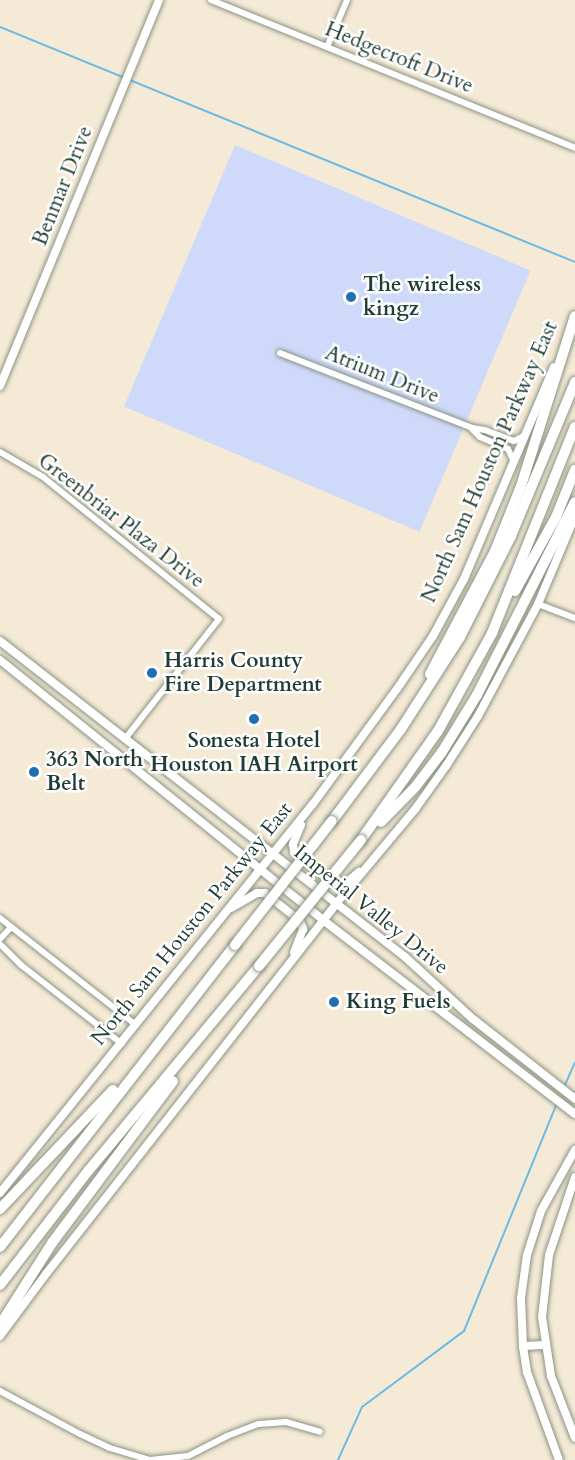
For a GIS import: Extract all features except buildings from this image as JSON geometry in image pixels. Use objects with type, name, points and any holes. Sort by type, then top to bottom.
[{"type":"highway","points":[[401,729],[495,551],[521,486],[575,316]]},
{"type":"highway","name":"North Sam Houston Parkway East","points":[[0,1247],[401,729],[460,637],[490,582],[575,382]]},
{"type":"highway","points":[[492,633],[575,427]]},
{"type":"highway","points":[[0,1286],[89,1170],[218,1017],[361,840],[438,731],[556,517],[575,470]]},
{"type":"highway","points":[[361,840],[398,806],[442,752],[477,695],[575,502]]},
{"type":"highway","points":[[0,1325],[52,1243],[205,1040],[218,1017]]},
{"type":"highway","points":[[0,1209],[153,1048]]},
{"type":"main road","name":"Benmar Drive","points":[[0,386],[159,0]]},
{"type":"main road","name":"North Sam Houston Parkway East","points":[[0,1193],[313,804],[433,636],[464,579],[575,316]]},
{"type":"main road","points":[[0,1336],[323,920],[416,808],[450,760],[478,716],[538,604],[575,516]]},
{"type":"main road","name":"Imperial Valley Drive","points":[[0,641],[335,905],[405,957],[473,1019],[575,1100]]},
{"type":"main road","name":"Imperial Valley Drive","points":[[0,660],[323,920],[572,1111]]},
{"type":"main road","points":[[141,772],[151,759]]},
{"type":"main road","points":[[313,804],[295,836],[294,852],[321,874],[339,883],[347,882],[369,866]]},
{"type":"main road","points":[[226,911],[257,893],[265,893],[300,921],[303,929],[301,938],[282,973]]},
{"type":"main road","points":[[434,1005],[445,993]]},
{"type":"main road","points":[[559,1460],[528,1372],[523,1346],[521,1298],[527,1255],[550,1190],[575,1150]]},
{"type":"main road","points":[[575,1177],[554,1238],[545,1275],[542,1317],[544,1345],[558,1399],[575,1438]]},
{"type":"main road","points":[[523,1346],[544,1345]]},
{"type":"street","name":"Hedgecroft Drive","points":[[211,0],[575,148]]},
{"type":"street","points":[[327,47],[347,0]]},
{"type":"street","name":"Atrium Drive","points":[[280,352],[472,428],[514,441],[527,434]]},
{"type":"street","name":"Atrium Drive","points":[[472,428],[480,437],[508,449],[514,464]]},
{"type":"street","name":"Greenbriar Plaza Drive","points":[[0,452],[43,477],[219,619],[125,740]]},
{"type":"street","points":[[538,604],[575,618]]},
{"type":"street","points":[[0,918],[136,1025]]},
{"type":"street","points":[[0,939],[11,927]]},
{"type":"street","points":[[0,944],[55,993],[122,1044]]},
{"type":"street","points":[[0,1391],[29,1409],[110,1448],[150,1460],[188,1456],[227,1436],[259,1424],[286,1422],[320,1432]]},
{"type":"shaded area","points":[[235,145],[530,270],[420,532],[124,406]]},
{"type":"waterway","points":[[0,27],[575,262]]},
{"type":"waterway","points":[[564,1087],[575,1062]]},
{"type":"waterway","points":[[338,1460],[362,1407],[464,1331],[557,1103]]},
{"type":"place","name":"The wireless kingz","points":[[351,297]]},
{"type":"place","name":"Harris County Fire Department","points":[[152,673]]},
{"type":"place","name":"Sonesta Hotel Houston IAH Airport","points":[[254,719]]},
{"type":"place","name":"363 North Belt","points":[[34,772]]},
{"type":"place","name":"King Fuels","points":[[334,1002]]}]
